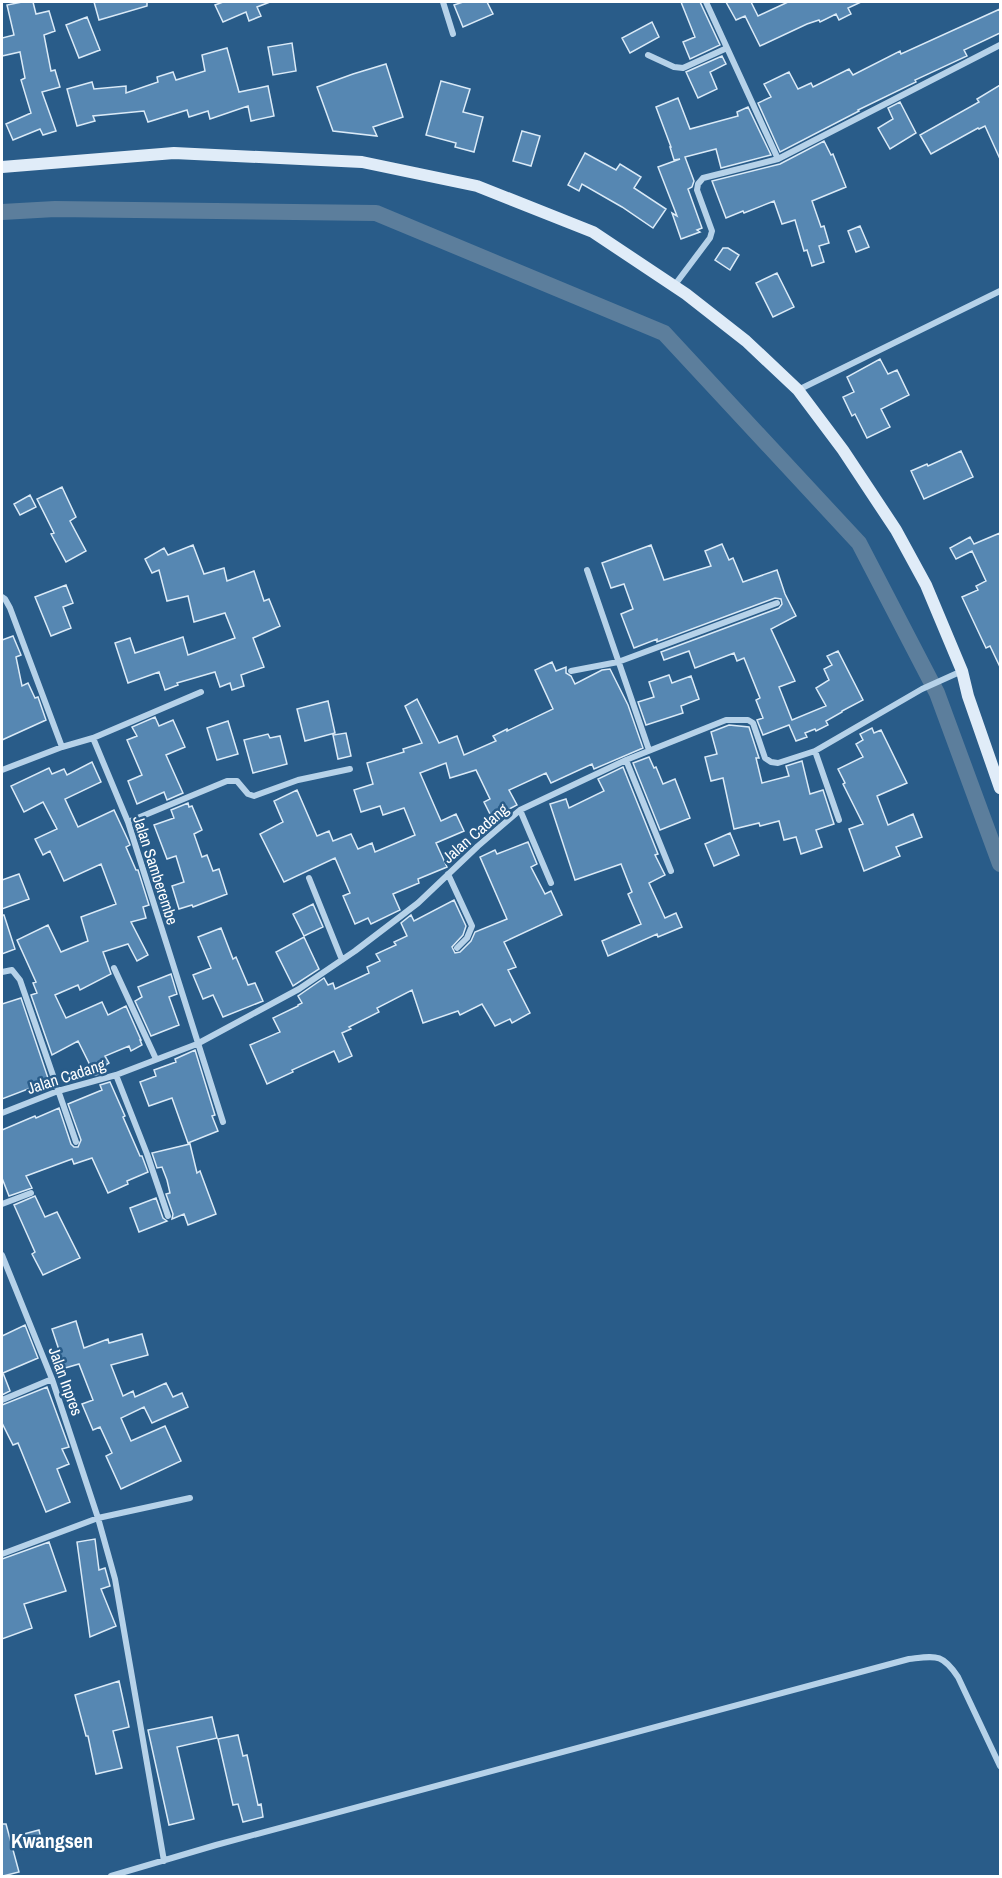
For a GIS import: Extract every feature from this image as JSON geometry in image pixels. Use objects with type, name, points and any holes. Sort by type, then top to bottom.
[{"type":"street","points":[[443,2],[453,34]]},
{"type":"street","points":[[706,2],[778,159]]},
{"type":"street","points":[[674,286],[710,238],[712,231],[697,190],[698,184],[704,178],[778,159],[1000,45]]},
{"type":"street","points":[[648,55],[674,67],[683,68],[727,48]]},
{"type":"street","points":[[2,167],[174,153],[362,162],[477,186],[593,232],[674,286],[746,341],[798,390],[843,450],[897,530],[926,585],[962,671],[968,696],[1000,788]]},
{"type":"street","points":[[798,390],[1000,291]]},
{"type":"street","points":[[587,570],[649,750]]},
{"type":"street","points":[[2,597],[10,608],[62,747]]},
{"type":"street","points":[[571,671],[618,662],[777,603]]},
{"type":"street","name":"Jalan Cadang","points":[[2,1113],[58,1091],[116,1075],[197,1044],[299,989],[418,903],[520,810],[626,760],[726,720],[748,720],[753,723],[765,758],[778,763],[815,751],[922,689],[962,671]]},
{"type":"street","points":[[2,770],[93,738],[201,692]]},
{"type":"street","name":"Jalan Samberembe","points":[[93,738],[128,822],[222,1122]]},
{"type":"street","points":[[815,751],[840,820]]},
{"type":"street","points":[[626,760],[671,871]]},
{"type":"street","points":[[128,822],[227,781],[237,781],[248,794],[254,796],[298,780],[350,769]]},
{"type":"street","points":[[520,810],[551,883]]},
{"type":"street","points":[[448,874],[472,926],[467,938],[457,948]]},
{"type":"street","points":[[309,878],[342,960]]},
{"type":"street","points":[[114,968],[156,1059]]},
{"type":"street","points":[[2,972],[12,970],[20,980],[76,1142]]},
{"type":"street","points":[[116,1075],[168,1216]]},
{"type":"street","points":[[2,1204],[31,1193]]},
{"type":"street","name":"Jalan Inpres","points":[[2,1255],[52,1379],[98,1518],[115,1580],[164,1861]]},
{"type":"street","points":[[2,1400],[52,1379]]},
{"type":"street","points":[[2,1554],[98,1518],[190,1498]]},
{"type":"street","points":[[111,1876],[216,1845],[909,1659],[931,1657],[949,1664],[958,1677],[1000,1766]]},
{"type":"building","points":[[33,2],[36,14],[49,11],[55,31],[44,35],[51,71],[55,70],[60,87],[42,92],[56,131],[43,135],[40,129],[13,140],[6,124],[31,113],[21,80],[25,78],[20,52],[2,56],[2,38],[14,35],[7,5]]},
{"type":"building","points":[[94,2],[147,2],[147,6],[99,20]]},
{"type":"building","points":[[223,2],[270,2],[257,7],[261,16],[249,21],[246,12],[223,22],[215,5]]},
{"type":"building","points":[[463,2],[487,2],[493,14],[463,27],[454,5]]},
{"type":"building","points":[[681,2],[700,2],[720,45],[690,59],[683,42],[695,37]]},
{"type":"building","points":[[726,2],[751,2],[758,16],[788,2],[861,2],[848,8],[851,14],[839,20],[836,14],[820,22],[819,20],[807,24],[760,46],[745,16],[736,20]]},
{"type":"building","points":[[1000,9],[1000,33],[964,50],[967,56],[915,80],[916,82],[780,152],[758,103],[771,97],[764,84],[789,72],[798,89],[811,83],[813,87],[849,69],[853,75],[900,51],[901,54]]},
{"type":"building","points":[[87,17],[100,50],[79,58],[66,25]]},
{"type":"building","points":[[652,22],[659,37],[630,53],[622,38]]},
{"type":"building","points":[[292,43],[296,71],[273,75],[268,47]]},
{"type":"building","points":[[227,48],[239,92],[268,86],[274,116],[251,121],[248,106],[210,119],[208,111],[189,117],[187,110],[148,122],[144,111],[93,116],[95,121],[77,126],[67,89],[92,82],[94,89],[126,86],[126,93],[158,82],[157,77],[173,72],[176,80],[205,71],[202,55]]},
{"type":"building","points":[[722,56],[726,64],[710,72],[717,89],[698,98],[686,72]]},
{"type":"building","points":[[386,64],[403,117],[373,127],[377,136],[333,131],[317,87]]},
{"type":"building","points":[[441,81],[470,89],[463,112],[483,117],[474,152],[455,147],[456,143],[426,135]]},
{"type":"building","points":[[1000,85],[1000,159],[985,126],[931,154],[920,135],[979,102],[977,99]]},
{"type":"building","points":[[678,98],[690,129],[738,116],[737,112],[748,107],[771,155],[721,168],[716,149],[685,157],[694,181],[692,187],[688,189],[702,228],[697,230],[700,232],[681,239],[672,213],[677,216],[658,167],[680,159],[674,160],[656,107]]},
{"type":"building","points":[[900,102],[916,133],[890,149],[878,128],[893,119],[888,108]]},
{"type":"building","points":[[522,131],[540,136],[531,166],[513,161]]},
{"type":"building","points":[[824,141],[831,155],[833,154],[846,187],[812,201],[829,243],[819,246],[824,262],[812,266],[807,250],[804,251],[795,220],[782,224],[774,201],[726,218],[712,181],[780,164]]},
{"type":"building","points":[[585,153],[616,170],[620,164],[641,177],[634,188],[666,209],[653,228],[582,184],[579,191],[568,185]]},
{"type":"building","points":[[860,226],[869,247],[856,252],[848,231]]},
{"type":"building","points":[[723,248],[728,248],[739,255],[730,270],[715,260]]},
{"type":"building","points":[[777,273],[794,307],[773,317],[756,283]]},
{"type":"building","points":[[880,359],[888,374],[897,370],[909,395],[881,409],[890,427],[867,438],[855,414],[852,416],[843,397],[854,392],[847,377]]},
{"type":"building","points":[[961,451],[973,477],[924,499],[911,471]]},
{"type":"building","points":[[62,487],[76,517],[70,521],[86,551],[66,562],[51,534],[54,533],[37,499]]},
{"type":"building","points":[[30,495],[36,507],[20,515],[14,504]]},
{"type":"building","points":[[1000,533],[1000,667],[990,646],[986,648],[962,597],[978,590],[976,586],[986,581],[972,551],[956,559],[950,548],[970,537],[974,544]]},
{"type":"building","points":[[722,544],[729,560],[733,558],[743,582],[777,570],[796,616],[771,629],[795,681],[779,687],[792,720],[826,706],[816,688],[829,680],[824,669],[832,665],[827,656],[838,651],[863,700],[826,721],[828,725],[805,733],[807,737],[796,741],[789,725],[763,735],[757,720],[763,718],[756,700],[760,698],[744,658],[737,661],[734,653],[695,668],[689,651],[664,660],[661,652],[779,608],[782,604],[781,599],[775,598],[657,642],[657,639],[634,648],[621,614],[633,609],[624,584],[611,588],[602,563],[651,545],[664,580],[711,566],[705,551]]},
{"type":"building","points":[[193,545],[204,574],[224,568],[227,581],[254,571],[264,601],[269,599],[280,626],[253,638],[264,667],[241,675],[244,686],[232,690],[230,683],[220,687],[215,672],[177,683],[178,685],[165,690],[159,672],[128,683],[115,643],[130,638],[135,653],[183,637],[188,655],[235,638],[225,613],[194,622],[188,596],[167,601],[159,570],[152,573],[145,559],[164,548],[168,555]]},
{"type":"building","points":[[66,585],[73,603],[63,607],[71,628],[51,636],[35,597]]},
{"type":"building","points":[[13,636],[21,655],[16,657],[22,686],[28,683],[35,698],[38,697],[46,720],[2,740],[2,640]]},
{"type":"building","points":[[552,662],[556,671],[566,667],[566,673],[571,676],[575,684],[602,670],[610,669],[628,705],[643,748],[594,769],[592,764],[551,783],[546,773],[509,790],[517,805],[492,818],[484,802],[490,799],[476,770],[450,778],[446,763],[420,773],[441,821],[456,814],[464,831],[436,843],[447,867],[418,879],[419,883],[393,894],[400,910],[371,924],[368,918],[355,924],[343,896],[350,893],[335,858],[284,882],[260,834],[283,822],[274,801],[297,790],[317,836],[329,831],[333,841],[351,834],[358,849],[372,843],[375,852],[415,835],[404,808],[383,815],[380,806],[361,812],[354,790],[373,784],[367,763],[404,752],[403,749],[422,743],[405,706],[417,699],[439,743],[457,736],[464,755],[496,741],[493,736],[553,709],[535,670]]},
{"type":"building","points":[[669,675],[672,683],[691,676],[699,699],[681,706],[683,713],[646,725],[638,702],[654,697],[649,682]]},
{"type":"building","points":[[328,701],[335,733],[305,741],[297,709]]},
{"type":"building","points":[[155,717],[159,726],[173,720],[185,747],[166,755],[183,793],[167,800],[164,792],[137,804],[128,781],[142,775],[127,740],[137,736],[132,727]]},
{"type":"building","points":[[228,721],[238,754],[217,760],[207,728]]},
{"type":"building","points":[[729,725],[749,727],[759,758],[756,758],[762,783],[789,776],[786,766],[802,761],[810,794],[823,790],[834,824],[816,830],[822,847],[801,854],[796,837],[784,840],[779,821],[734,829],[723,778],[711,781],[705,757],[717,754],[711,732]]},
{"type":"building","points":[[872,728],[874,733],[881,730],[907,783],[877,796],[888,825],[913,814],[922,837],[896,847],[900,856],[864,871],[849,829],[863,824],[838,769],[863,757],[856,744],[863,740],[860,734]]},
{"type":"building","points":[[346,733],[351,756],[338,759],[333,735]]},
{"type":"building","points":[[268,734],[270,738],[280,736],[287,764],[253,773],[244,740]]},
{"type":"building","points":[[649,757],[663,784],[675,779],[690,818],[660,830],[633,763]]},
{"type":"building","points":[[92,762],[101,782],[65,799],[78,827],[114,810],[130,845],[126,847],[138,870],[149,905],[143,907],[146,918],[131,922],[148,955],[137,961],[128,944],[103,952],[111,974],[80,990],[78,985],[55,995],[66,1018],[102,1002],[108,1015],[126,1006],[142,1045],[131,1051],[129,1046],[105,1056],[109,1063],[104,1066],[106,1072],[95,1075],[78,1041],[52,1055],[31,995],[37,993],[33,983],[36,982],[17,940],[48,925],[61,952],[88,941],[81,917],[116,904],[101,864],[64,881],[50,851],[43,855],[35,839],[57,829],[43,802],[24,812],[11,786],[49,768],[52,774],[64,769],[67,775]]},
{"type":"building","points":[[623,767],[658,854],[655,855],[665,875],[649,883],[665,918],[676,913],[682,927],[658,937],[657,934],[608,956],[602,941],[641,924],[628,894],[632,892],[621,864],[575,880],[550,804],[566,799],[569,808],[604,791],[598,779]]},
{"type":"building","points":[[188,803],[189,807],[192,806],[202,830],[194,834],[202,857],[207,855],[213,871],[219,869],[227,894],[193,907],[192,905],[179,909],[172,886],[184,882],[176,856],[167,859],[154,825],[174,818],[171,810]]},
{"type":"building","points":[[730,833],[739,855],[714,866],[705,844]]},
{"type":"building","points":[[528,842],[537,864],[531,867],[545,894],[551,891],[562,915],[504,942],[516,967],[508,970],[530,1013],[512,1023],[510,1019],[495,1026],[482,1004],[460,1015],[458,1011],[423,1023],[412,990],[377,1008],[379,1012],[342,1033],[352,1056],[339,1062],[334,1051],[267,1084],[250,1045],[280,1032],[273,1018],[302,1003],[298,996],[324,978],[328,985],[333,983],[335,989],[369,973],[367,967],[380,961],[376,954],[396,945],[394,942],[407,936],[401,923],[411,915],[414,921],[454,900],[466,926],[463,935],[452,947],[455,953],[460,952],[471,941],[475,932],[507,919],[480,857],[495,850],[497,854]]},
{"type":"building","points":[[19,874],[29,899],[2,909],[2,880]]},
{"type":"building","points":[[313,904],[323,927],[304,936],[293,914]]},
{"type":"building","points":[[2,915],[4,915],[15,949],[2,954]]},
{"type":"building","points":[[221,928],[233,959],[236,957],[248,985],[255,983],[263,1001],[223,1017],[213,995],[203,999],[193,975],[211,968],[198,937]]},
{"type":"building","points":[[304,937],[319,969],[293,986],[276,952]]},
{"type":"building","points":[[171,974],[177,994],[169,997],[179,1025],[151,1036],[135,1001],[142,997],[138,987]]},
{"type":"building","points":[[21,998],[49,1081],[2,1099],[2,1004]]},
{"type":"building","points":[[195,1050],[218,1131],[188,1143],[172,1098],[149,1106],[140,1082],[156,1076],[154,1070],[176,1062],[175,1059]]},
{"type":"building","points":[[110,1082],[148,1172],[108,1193],[92,1158],[74,1164],[72,1159],[26,1176],[32,1188],[9,1196],[2,1178],[2,1130],[59,1108],[71,1144],[78,1147],[81,1140],[68,1104],[102,1090],[100,1085]]},
{"type":"building","points":[[190,1144],[197,1173],[200,1171],[216,1214],[188,1225],[184,1214],[172,1219],[173,1214],[166,1194],[170,1193],[167,1180],[162,1167],[157,1168],[152,1153]]},
{"type":"building","points":[[35,1196],[45,1217],[57,1212],[80,1258],[43,1275],[32,1254],[35,1252],[14,1205]]},
{"type":"building","points":[[156,1198],[163,1218],[167,1221],[139,1232],[130,1208]]},
{"type":"building","points":[[76,1321],[84,1348],[108,1339],[109,1343],[142,1334],[148,1355],[111,1365],[123,1396],[133,1391],[135,1397],[166,1383],[173,1397],[182,1393],[188,1407],[152,1423],[144,1407],[121,1418],[131,1441],[165,1426],[181,1461],[121,1489],[106,1456],[112,1453],[100,1427],[93,1430],[82,1404],[93,1400],[79,1364],[65,1368],[52,1329]]},
{"type":"building","points":[[25,1325],[38,1358],[3,1373],[10,1391],[2,1395],[2,1336]]},
{"type":"building","points":[[47,1387],[69,1447],[62,1449],[69,1464],[57,1469],[70,1502],[46,1512],[18,1443],[13,1445],[2,1423],[2,1405]]},
{"type":"building","points":[[95,1539],[99,1570],[105,1568],[110,1586],[101,1589],[116,1626],[90,1637],[77,1542]]},
{"type":"building","points":[[49,1542],[66,1591],[24,1604],[32,1628],[2,1639],[2,1559]]},
{"type":"building","points":[[119,1681],[129,1727],[113,1731],[122,1768],[96,1774],[88,1736],[86,1736],[75,1695]]},
{"type":"building","points":[[212,1717],[217,1738],[177,1747],[194,1819],[169,1825],[148,1730]]},
{"type":"building","points":[[238,1735],[243,1756],[247,1755],[258,1805],[261,1804],[263,1817],[243,1822],[238,1804],[233,1805],[218,1739]]},
{"type":"building","points":[[2,1824],[6,1824],[19,1872],[3,1876],[2,1876]]},
{"type":"building","points":[[39,1830],[42,1843],[24,1848],[20,1835]]},
{"type":"waterway","points":[[2,212],[55,209],[376,213],[664,333],[859,543],[937,693],[1000,864]]},
{"type":"district","name":"Kwangsen","points":[[52,1841]]}]
